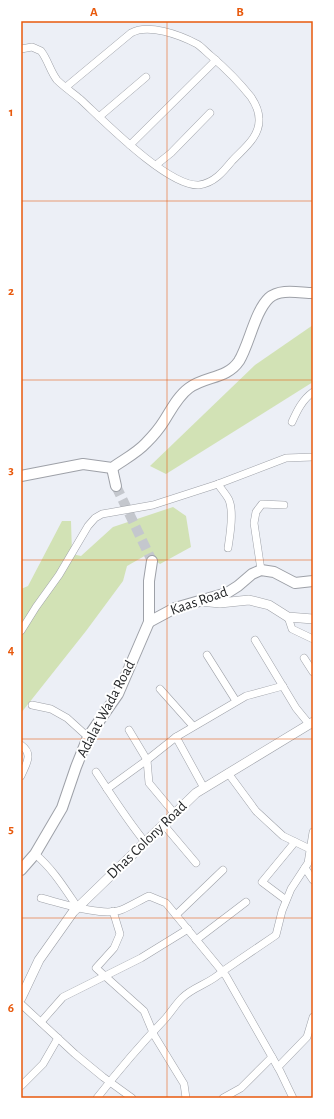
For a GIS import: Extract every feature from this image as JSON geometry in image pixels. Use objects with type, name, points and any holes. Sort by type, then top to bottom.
[{"type":"main road","points":[[21,476],[83,464],[112,468],[146,444],[188,388],[198,382],[215,378],[231,370],[239,361],[256,320],[269,298],[284,292],[313,293]]},
{"type":"main road","points":[[112,468],[116,486]]},
{"type":"main road","name":"Adalat Wada Road","points":[[21,870],[35,854],[62,808],[88,737],[118,694],[149,622],[149,581],[152,561]]},
{"type":"main road","points":[[261,570],[274,572],[296,583],[313,581]]},
{"type":"main road","name":"Kaas Road","points":[[149,622],[175,608],[227,593],[252,574],[261,570]]},
{"type":"street","points":[[21,49],[32,47],[41,51],[57,80],[156,165],[176,179],[185,183],[198,185],[217,178],[251,142],[259,126],[259,118],[252,98],[216,60],[198,44],[178,36],[148,28],[131,33],[66,87]]},
{"type":"street","points":[[130,144],[216,60]]},
{"type":"street","points":[[99,117],[146,77]]},
{"type":"street","points":[[156,165],[171,153],[210,113]]},
{"type":"street","points":[[292,422],[299,406],[307,396],[313,392]]},
{"type":"street","points":[[21,631],[77,547],[88,526],[95,518],[102,514],[153,505],[218,484],[286,458],[313,457]]},
{"type":"street","points":[[218,484],[227,496],[230,505],[231,525],[228,548]]},
{"type":"street","points":[[261,570],[254,523],[256,512],[262,504],[284,505]]},
{"type":"street","points":[[200,601],[220,603],[249,600],[269,605],[288,617],[313,619]]},
{"type":"street","points":[[288,617],[292,629],[313,640]]},
{"type":"street","points":[[255,640],[296,708],[311,723]]},
{"type":"street","points":[[207,655],[236,701]]},
{"type":"street","points":[[304,658],[313,672]]},
{"type":"street","points":[[107,789],[176,737],[236,701],[246,696],[283,686]]},
{"type":"street","points":[[160,689],[194,726]]},
{"type":"street","points":[[32,705],[52,709],[67,718],[88,737]]},
{"type":"street","name":"Dhas Colony Road","points":[[21,998],[40,960],[73,912],[174,813],[196,793],[311,723]]},
{"type":"street","points":[[129,730],[147,760],[149,783],[174,813]]},
{"type":"street","points":[[176,737],[204,788]]},
{"type":"street","points":[[21,745],[27,749],[28,755],[21,776]]},
{"type":"street","points":[[96,772],[126,819],[145,842]]},
{"type":"street","points":[[228,773],[256,811],[283,836],[310,849]]},
{"type":"street","points":[[163,824],[196,863]]},
{"type":"street","points":[[97,1098],[152,1031],[190,991],[211,981],[276,935],[286,900],[291,889],[308,864],[313,832]]},
{"type":"street","points":[[286,900],[262,882],[295,842]]},
{"type":"street","points":[[35,854],[57,878],[78,908]]},
{"type":"street","points":[[305,868],[313,880]]},
{"type":"street","points":[[176,915],[223,870]]},
{"type":"street","points":[[41,898],[78,908],[102,911],[120,910],[149,896],[166,903],[223,972],[278,1067],[293,1098]]},
{"type":"street","points":[[196,940],[246,902]]},
{"type":"street","points":[[113,911],[120,934],[114,948],[96,968],[144,1011],[152,1031],[184,1084],[186,1098]]},
{"type":"street","points":[[41,1022],[63,997],[106,977],[141,958],[188,929]]},
{"type":"street","points":[[21,1004],[75,1054],[132,1098]]},
{"type":"street","points":[[278,1067],[307,1037],[313,1017]]},
{"type":"street","points":[[21,1086],[43,1064],[58,1038]]},
{"type":"street","points":[[223,1098],[241,1088],[272,1057]]},
{"type":"green space","points":[[313,325],[313,382],[166,474],[150,466],[255,365]]},
{"type":"green space","points":[[173,507],[186,516],[191,547],[160,564],[148,554],[127,566],[123,581],[86,631],[21,713],[21,589],[28,586],[62,521],[71,521],[72,554],[81,556],[113,527]]},
{"type":"tunnel","points":[[116,486],[152,561]]}]
